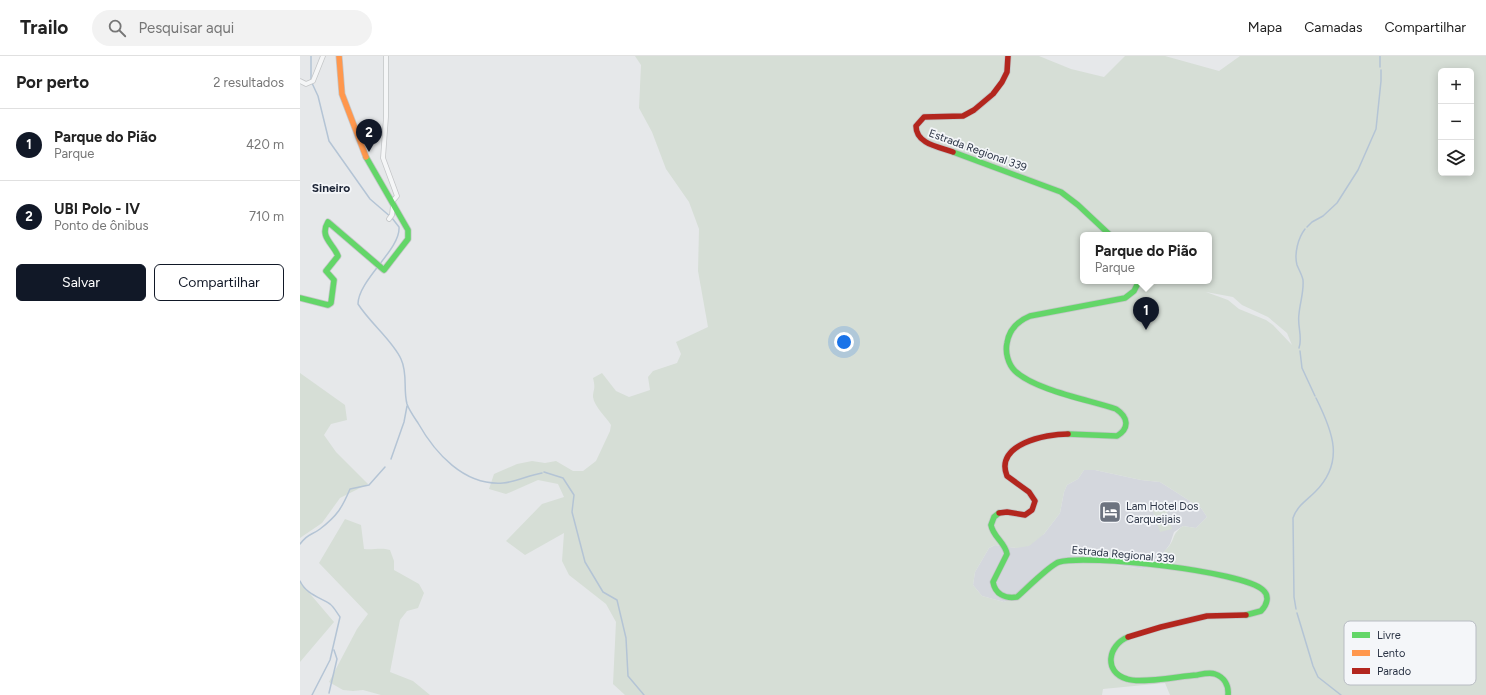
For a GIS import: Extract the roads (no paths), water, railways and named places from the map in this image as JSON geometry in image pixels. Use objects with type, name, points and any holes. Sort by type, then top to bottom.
[{"type":"main road","points":[[300,298],[328,305],[331,303],[334,280],[326,271],[338,256],[337,252],[325,240],[323,232],[328,222],[384,270],[408,239],[408,230],[364,153],[342,94],[339,56]]},
{"type":"main road","name":"Estrada Regional 339","points":[[1008,56],[1005,79],[999,87],[978,107],[969,114],[960,117],[931,115],[923,117],[916,126],[917,135],[920,139],[930,144],[1061,192],[1078,205],[1107,232]]},
{"type":"main road","name":"Estrada Regional 339","points":[[1138,284],[1134,291],[1125,298],[1030,316],[1019,322],[1010,334],[1006,344],[1007,358],[1019,374],[1047,386],[1116,408],[1126,415],[1128,423],[1125,431],[1117,436],[1054,435],[1034,440],[1009,452],[1004,461],[1005,473],[1013,482],[1030,490],[1035,501],[1032,510],[1025,515],[1001,512],[995,515],[991,521],[992,531],[1006,548],[1007,553],[1005,561],[994,575],[994,586],[998,593],[1005,597],[1017,597],[1057,562],[1075,559],[1215,574],[1259,587],[1265,592],[1267,599],[1267,603],[1261,611],[1248,614],[1207,616],[1189,620],[1126,638],[1117,644],[1112,652],[1110,660],[1112,667],[1118,675],[1125,679],[1134,681],[1214,674],[1221,677],[1227,683],[1228,695]]},
{"type":"street","points":[[300,81],[302,84],[311,82],[323,56]]},
{"type":"street","points":[[386,56],[386,118],[382,148],[385,168],[397,196],[393,203],[390,217]]},
{"type":"waterway","points":[[311,56],[311,81],[318,96],[329,141],[370,199],[392,218],[399,227],[398,236],[387,255],[365,285],[360,295],[358,304],[393,345],[401,359],[404,370],[407,404],[410,411],[442,456],[463,473],[489,483],[503,483],[542,473]]},
{"type":"waterway","points":[[1380,56],[1380,67]]},
{"type":"waterway","points":[[1307,227],[1312,222],[1323,216],[1337,203],[1358,170],[1376,129],[1381,70]]},
{"type":"waterway","points":[[1299,348],[1299,318],[1303,278],[1297,265],[1296,251],[1305,229]]},
{"type":"waterway","points":[[1300,351],[1302,368],[1315,396]]},
{"type":"waterway","points":[[1296,609],[1294,597],[1293,518],[1299,507],[1324,481],[1330,469],[1333,458],[1331,435],[1316,398]]},
{"type":"waterway","points":[[391,459],[404,422],[407,406]]},
{"type":"waterway","points":[[300,544],[308,536],[320,529],[335,516],[350,489],[369,485],[385,467]]},
{"type":"waterway","points":[[544,472],[563,478],[574,495],[572,512],[585,562],[603,592],[617,600],[626,638],[628,676],[644,695]]},
{"type":"waterway","points":[[300,581],[309,592],[330,604],[340,617],[330,660],[312,695]]},
{"type":"waterway","points":[[1297,613],[1313,666],[1318,677],[1341,695]]},
{"type":"waterway","points":[[329,693],[337,659],[334,650]]},
{"type":"place","name":"UBI Polo - IV","points":[[369,152]]},
{"type":"place","name":"Parque do Pião","points":[[1146,330]]},
{"type":"place","name":"Lam Hotel Dos Carqueijais","points":[[1110,512]]},
{"type":"district","name":"Sineiro","points":[[331,188]]}]
